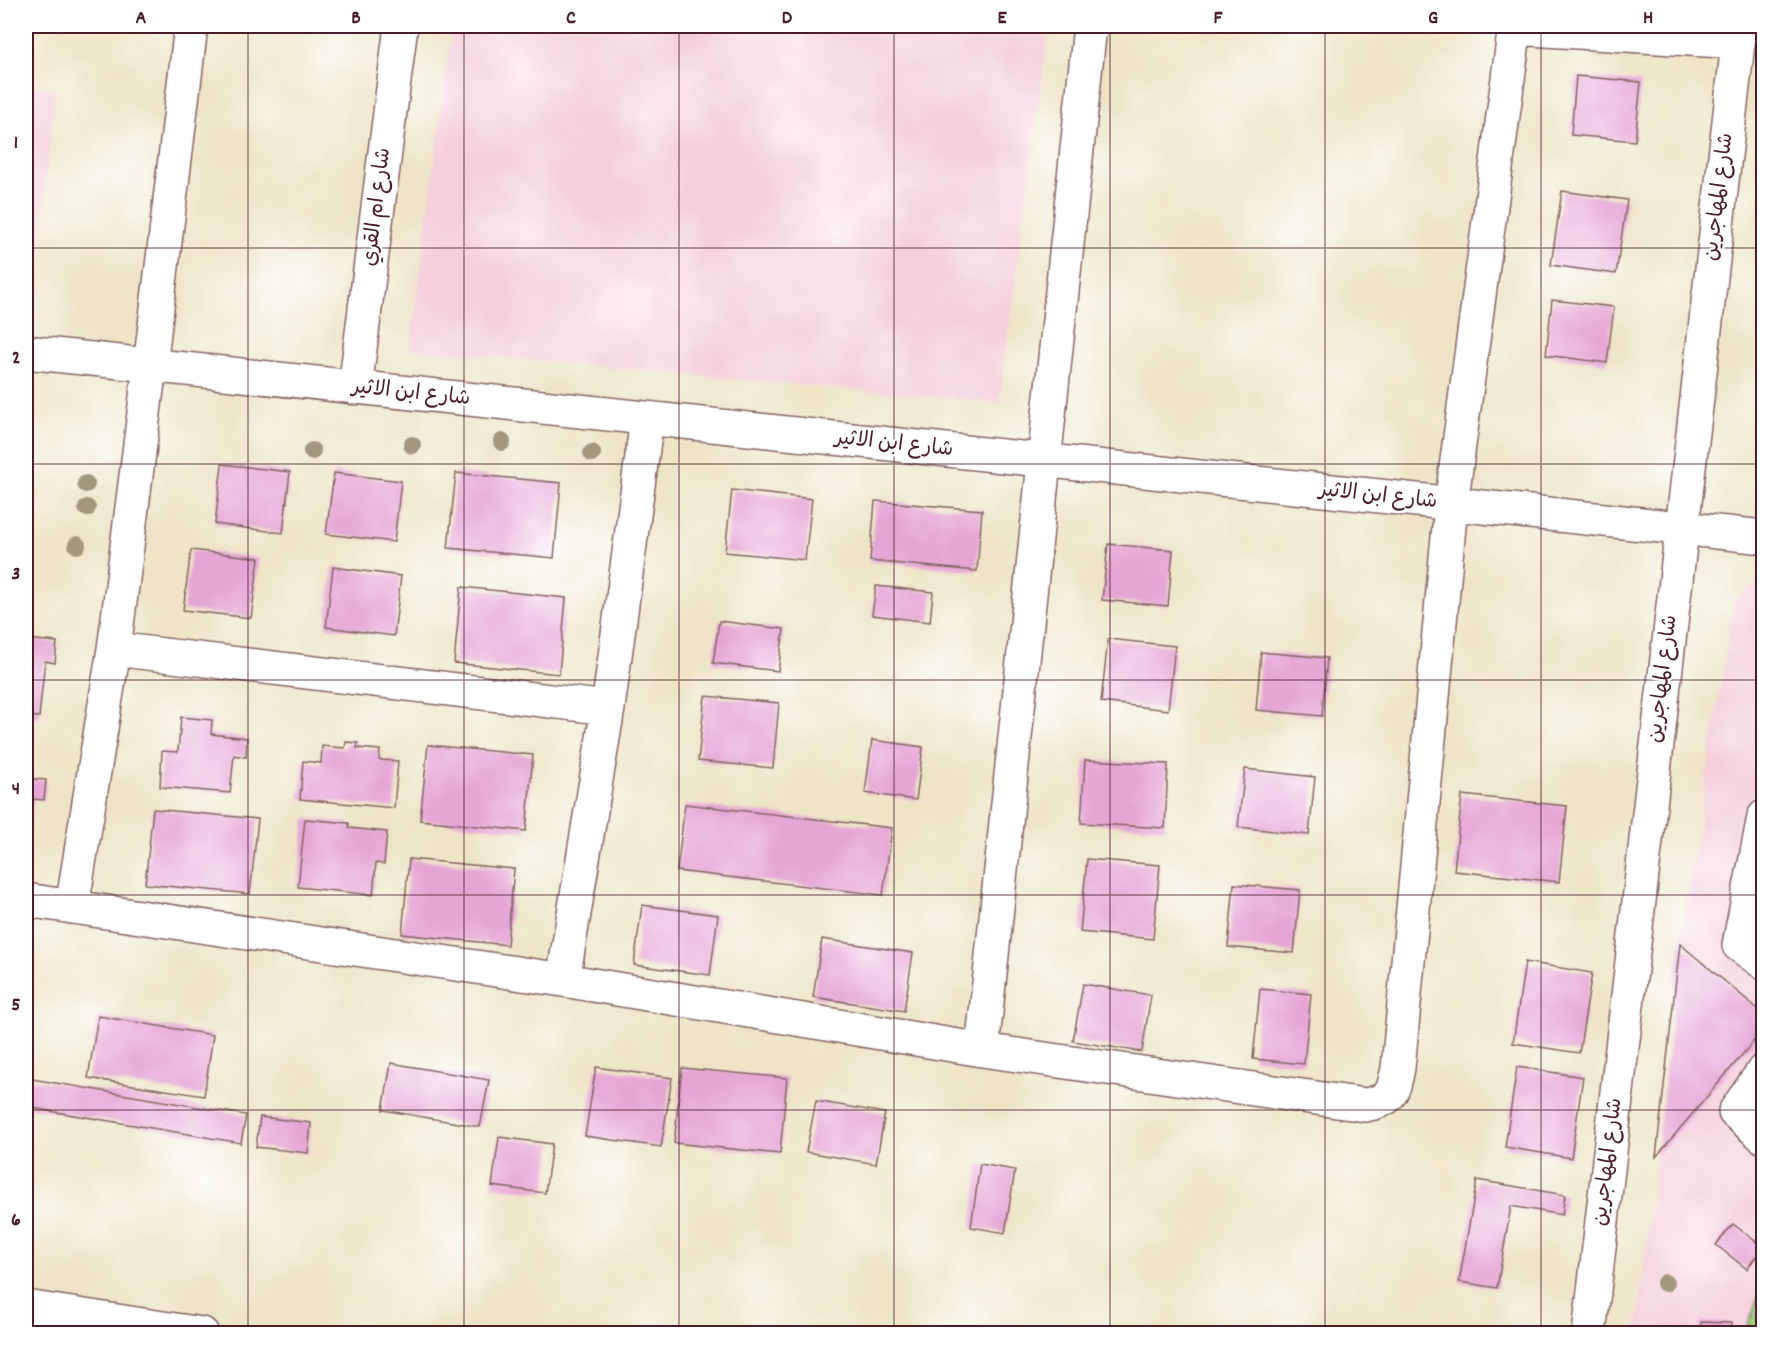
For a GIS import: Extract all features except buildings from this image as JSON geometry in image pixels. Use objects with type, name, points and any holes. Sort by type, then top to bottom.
[{"type":"main road","points":[[72,907],[114,649],[191,26]]},
{"type":"main road","name":"شارع ام القري","points":[[355,388],[401,26]]},
{"type":"main road","points":[[982,1050],[1090,26]]},
{"type":"main road","points":[[26,900],[563,980],[982,1050],[1365,1105],[1382,1102],[1394,1089],[1399,1056],[1451,505],[1515,26],[1739,34]]},
{"type":"main road","name":"شارع المهاجرين","points":[[1589,1334],[1739,34]]},
{"type":"main road","name":"شارع ابن الاثير","points":[[26,352],[1764,537]]},
{"type":"main road","points":[[563,980],[608,708],[647,419]]},
{"type":"main road","points":[[114,649],[608,708]]},
{"type":"main road","points":[[1764,817],[1739,945],[1764,963]]},
{"type":"main road","points":[[1764,1070],[1735,1112],[1764,1137]]},
{"type":"main road","points":[[26,1307],[202,1334]]},
{"type":"shaded area","points":[[452,26],[1049,26],[999,403],[410,349]]},
{"type":"shaded area","points":[[26,86],[55,89],[36,282],[26,281]]},
{"type":"shaded area","points":[[1763,580],[1763,1333],[1636,1334],[1680,944],[1734,600]]},
{"type":"green space","points":[[1763,1284],[1763,1333],[1745,1333]]}]
